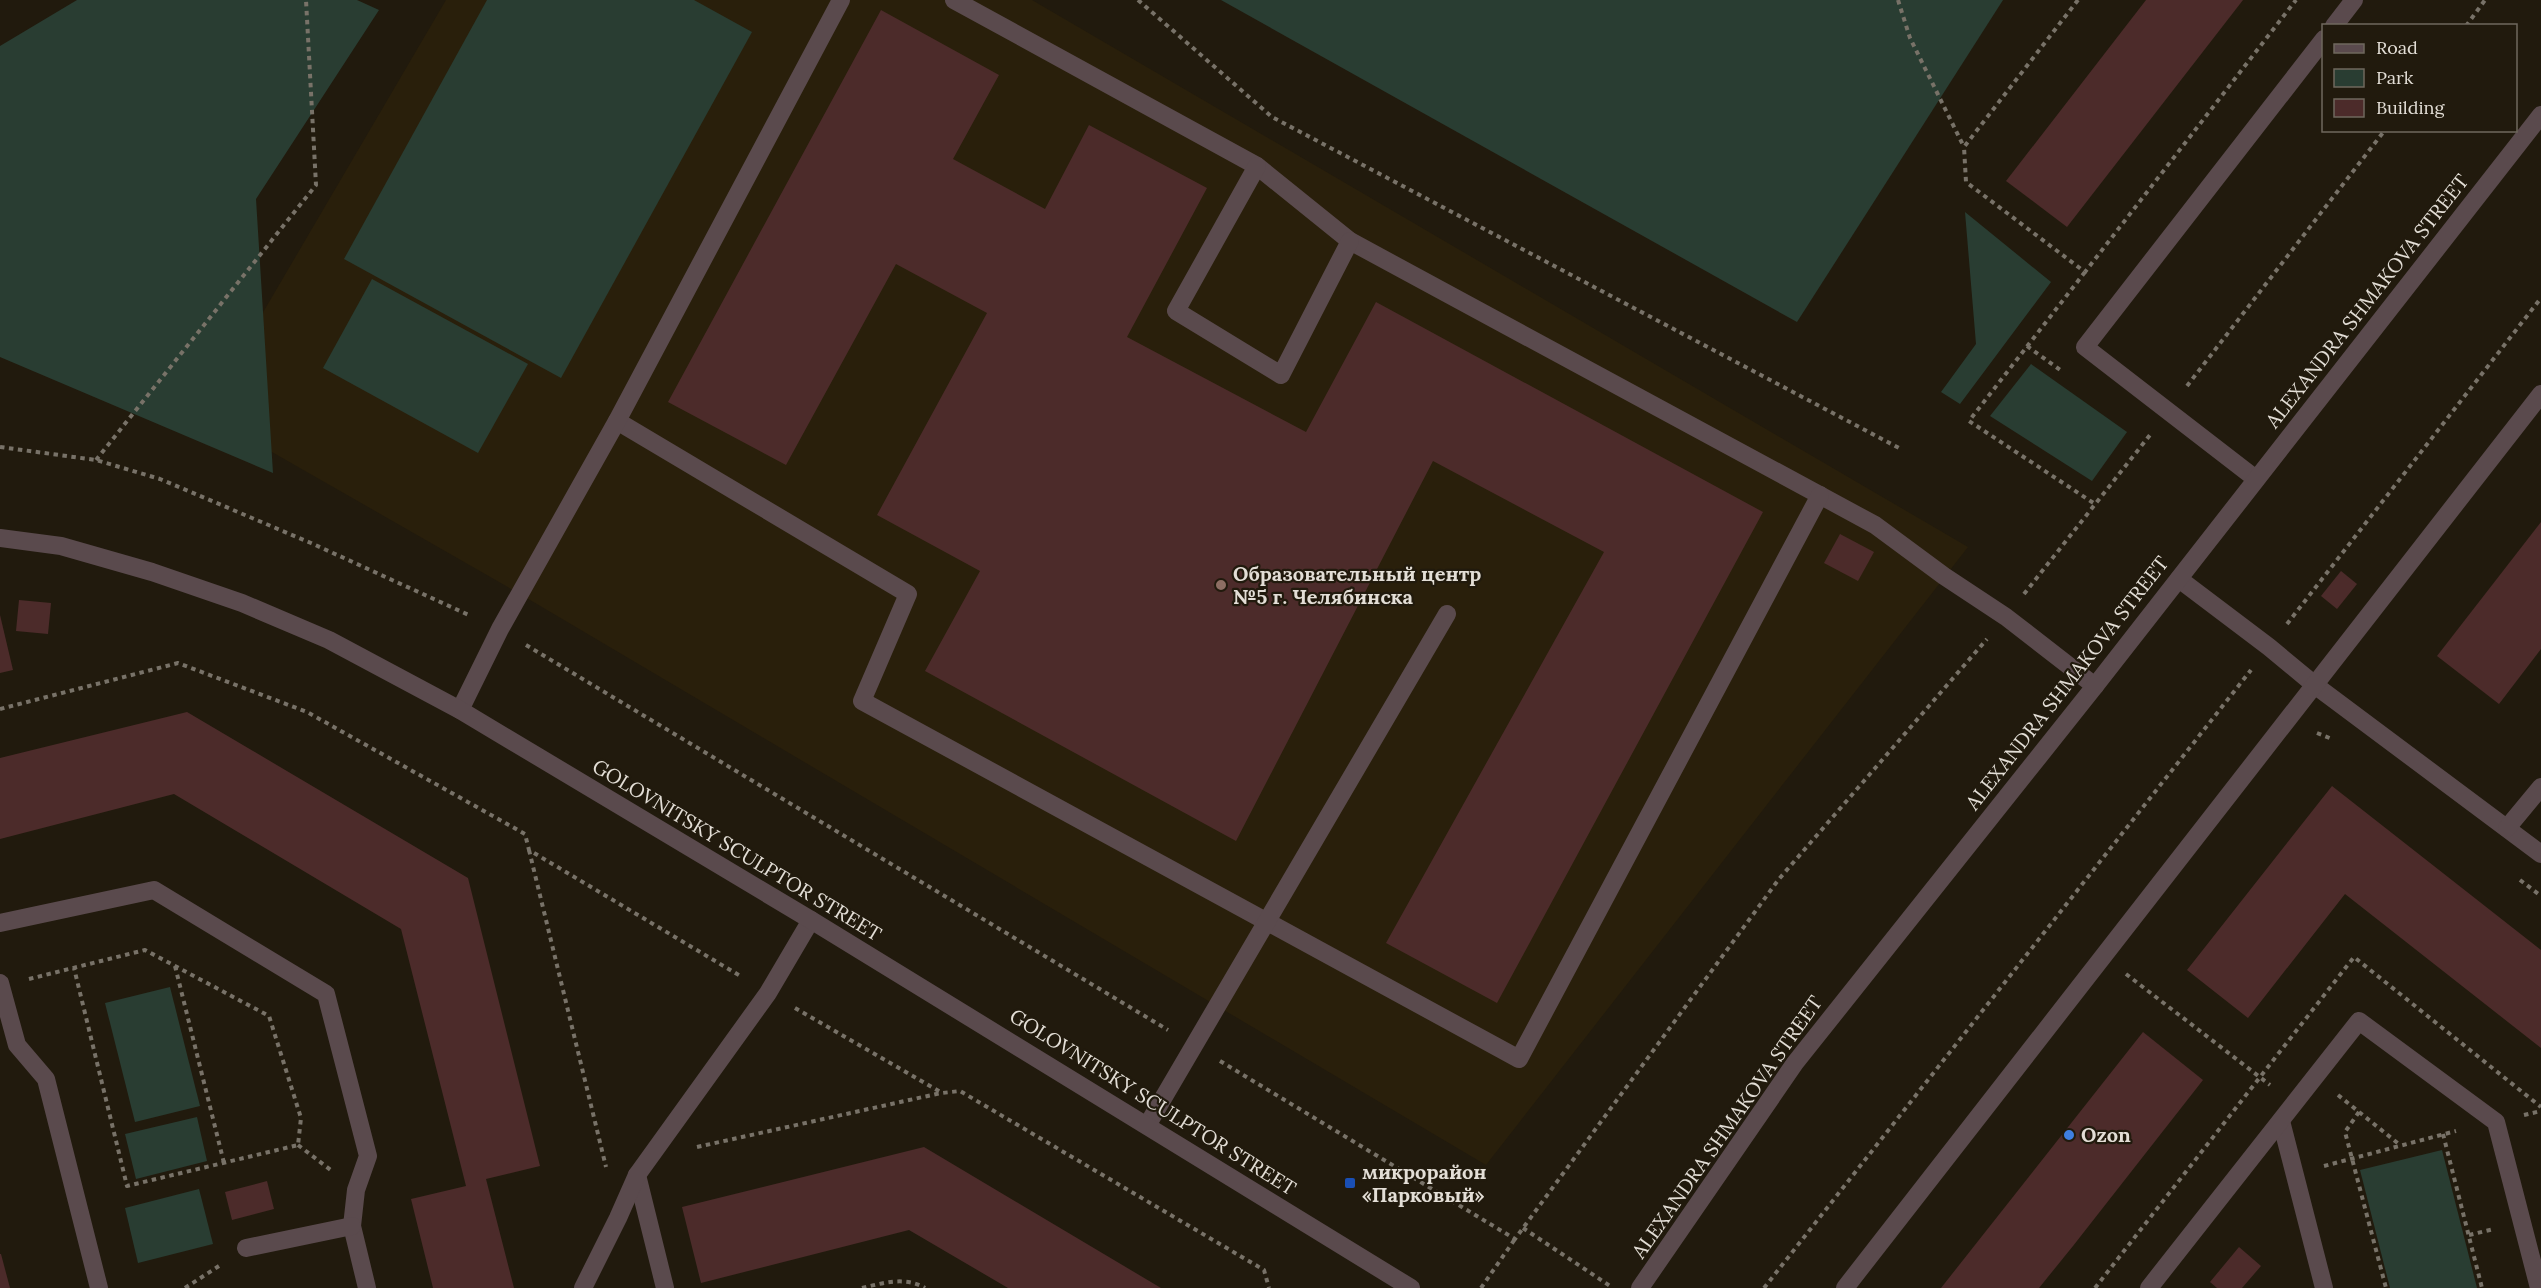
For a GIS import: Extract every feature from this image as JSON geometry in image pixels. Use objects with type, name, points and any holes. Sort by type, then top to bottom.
[{"type":"street","points":[[460,710],[500,629],[617,421],[841,0]]},
{"type":"street","points":[[954,0],[1257,166],[1350,241],[1875,525],[1944,576],[2006,617],[2095,686]]},
{"type":"street","points":[[2336,24],[2354,0]]},
{"type":"street","points":[[2256,479],[2085,347],[2322,42]]},
{"type":"street","name":"ALEXANDRA SHMAKOVA STREET","points":[[1640,1288],[1795,1063],[2095,686],[2541,115]]},
{"type":"street","points":[[1257,166],[1176,311],[1281,375],[1350,241]]},
{"type":"street","points":[[1845,1288],[2316,686],[2541,394]]},
{"type":"street","points":[[617,421],[908,594],[862,701],[1519,1059],[1820,495]]},
{"type":"street","name":"GOLOVNITSKY SCULPTOR STREET","points":[[0,538],[61,546],[152,572],[242,603],[328,640],[460,710],[1148,1124],[1411,1288]]},
{"type":"street","points":[[2179,579],[2269,647],[2316,686],[2541,854]]},
{"type":"street","points":[[1148,1124],[1447,614]]},
{"type":"street","points":[[2507,828],[2541,787]]},
{"type":"street","points":[[0,923],[154,890],[326,994],[368,1156],[356,1190],[352,1226],[367,1288]]},
{"type":"street","points":[[583,1288],[637,1175],[768,993],[811,920]]},
{"type":"street","points":[[1,984],[17,1045],[46,1079],[99,1288]]},
{"type":"street","points":[[2149,1288],[2359,1021],[2496,1122],[2539,1288]]},
{"type":"street","points":[[2281,1121],[2324,1288]]},
{"type":"street","points":[[637,1175],[665,1288]]},
{"type":"street","points":[[246,1248],[352,1226]]},
{"type":"path","points":[[96,460],[316,185],[306,0]]},
{"type":"path","points":[[1138,0],[1272,117],[1899,448]]},
{"type":"path","points":[[1898,0],[1910,38],[1964,147],[1966,182],[2085,272]]},
{"type":"path","points":[[1964,147],[2078,0]]},
{"type":"path","points":[[2095,504],[1969,421],[2296,0]]},
{"type":"path","points":[[2467,24],[2485,0]]},
{"type":"path","points":[[1481,1288],[1779,879],[2006,617],[2383,132]]},
{"type":"path","points":[[1764,1288],[2541,298]]},
{"type":"path","points":[[0,447],[96,460],[160,479],[311,543],[500,629],[1515,1239]]},
{"type":"path","points":[[0,709],[178,663],[307,712],[525,834],[618,1218]]},
{"type":"path","points":[[529,850],[768,993],[942,1093]]},
{"type":"path","points":[[1,984],[145,950],[269,1016],[301,1118],[298,1145]]},
{"type":"path","points":[[2104,957],[2294,1103]]},
{"type":"path","points":[[174,966],[224,1163]]},
{"type":"path","points":[[75,968],[127,1186],[298,1145]]},
{"type":"path","points":[[2316,1077],[2401,1145]]},
{"type":"path","points":[[649,1158],[942,1093],[960,1091],[1264,1270],[1269,1288]]},
{"type":"path","points":[[2294,1173],[2541,1111]]},
{"type":"path","points":[[2359,1112],[2345,1132],[2385,1288]]},
{"type":"path","points":[[2443,1134],[2482,1288]]},
{"type":"path","points":[[298,1145],[356,1190]]},
{"type":"path","points":[[1523,1228],[1614,1288]]},
{"type":"path","points":[[185,1288],[246,1248]]},
{"type":"path","points":[[862,1288],[893,1280],[925,1288]]},
{"type":"shaded area","name":"Образовательный центр №5 г. Челябинска","points":[[446,0],[1032,0],[1968,547],[1486,1165],[520,594],[204,413]]},
{"type":"green space","points":[[77,0],[357,0],[379,10],[256,199],[273,473],[0,357],[0,46]]},
{"type":"green space","points":[[487,0],[694,0],[752,32],[561,378],[344,259]]},
{"type":"green space","points":[[1221,0],[2003,0],[1797,322]]},
{"type":"green space","points":[[1965,212],[2051,282],[1960,404],[1941,392],[1976,344]]},
{"type":"green space","points":[[372,279],[528,364],[478,453],[323,368]]},
{"type":"green space","points":[[2031,364],[2127,432],[2092,481],[1990,416]]},
{"type":"green space","points":[[170,987],[200,1106],[135,1122],[105,1003]]},
{"type":"green space","points":[[197,1117],[207,1161],[136,1179],[125,1134]]},
{"type":"green space","points":[[2442,1150],[2477,1288],[2390,1288],[2360,1170]]},
{"type":"green space","points":[[199,1189],[213,1244],[138,1263],[125,1208]]},
{"type":"building","points":[[2146,0],[2243,0],[2067,227],[2006,181]]},
{"type":"building","points":[[881,10],[999,75],[953,159],[1045,209],[1089,125],[1207,188],[1127,337],[1306,432],[1376,302],[1763,512],[1497,1003],[1386,943],[1604,552],[1433,461],[1236,841],[925,671],[980,571],[877,515],[987,313],[896,264],[786,465],[668,402]]},
{"type":"building","points":[[2541,522],[2541,649],[2499,704],[2437,656]]},
{"type":"building","points":[[1840,534],[1874,552],[1858,581],[1824,563]]},
{"type":"building","points":[[2341,571],[2357,584],[2337,609],[2321,596]]},
{"type":"building","points":[[19,600],[51,603],[48,634],[16,631]]},
{"type":"building","points":[[0,615],[13,670],[0,673]]},
{"type":"building","points":[[187,712],[468,878],[540,1166],[486,1179],[514,1288],[433,1288],[411,1199],[466,1186],[401,929],[174,794],[0,839],[0,758]]},
{"type":"building","points":[[2332,786],[2541,950],[2541,1048],[2345,894],[2248,1018],[2187,970]]},
{"type":"building","points":[[2143,1032],[2203,1080],[2073,1246],[2039,1288],[1941,1288]]},
{"type":"building","points":[[924,1147],[1161,1288],[1008,1288],[909,1230],[701,1283],[682,1207]]},
{"type":"building","points":[[267,1181],[274,1209],[232,1220],[225,1192]]},
{"type":"building","points":[[2239,1247],[2261,1266],[2242,1288],[2217,1288],[2210,1282]]},
{"type":"building","points":[[1,1254],[10,1288],[0,1288]]},
{"type":"place","name":"Образовательный центр №5 г. Челябинска","points":[[1221,585]]},
{"type":"place","name":"Ozon","points":[[2069,1135]]},
{"type":"place","name":"микрорайон «Парковый»","points":[[1350,1183]]}]
